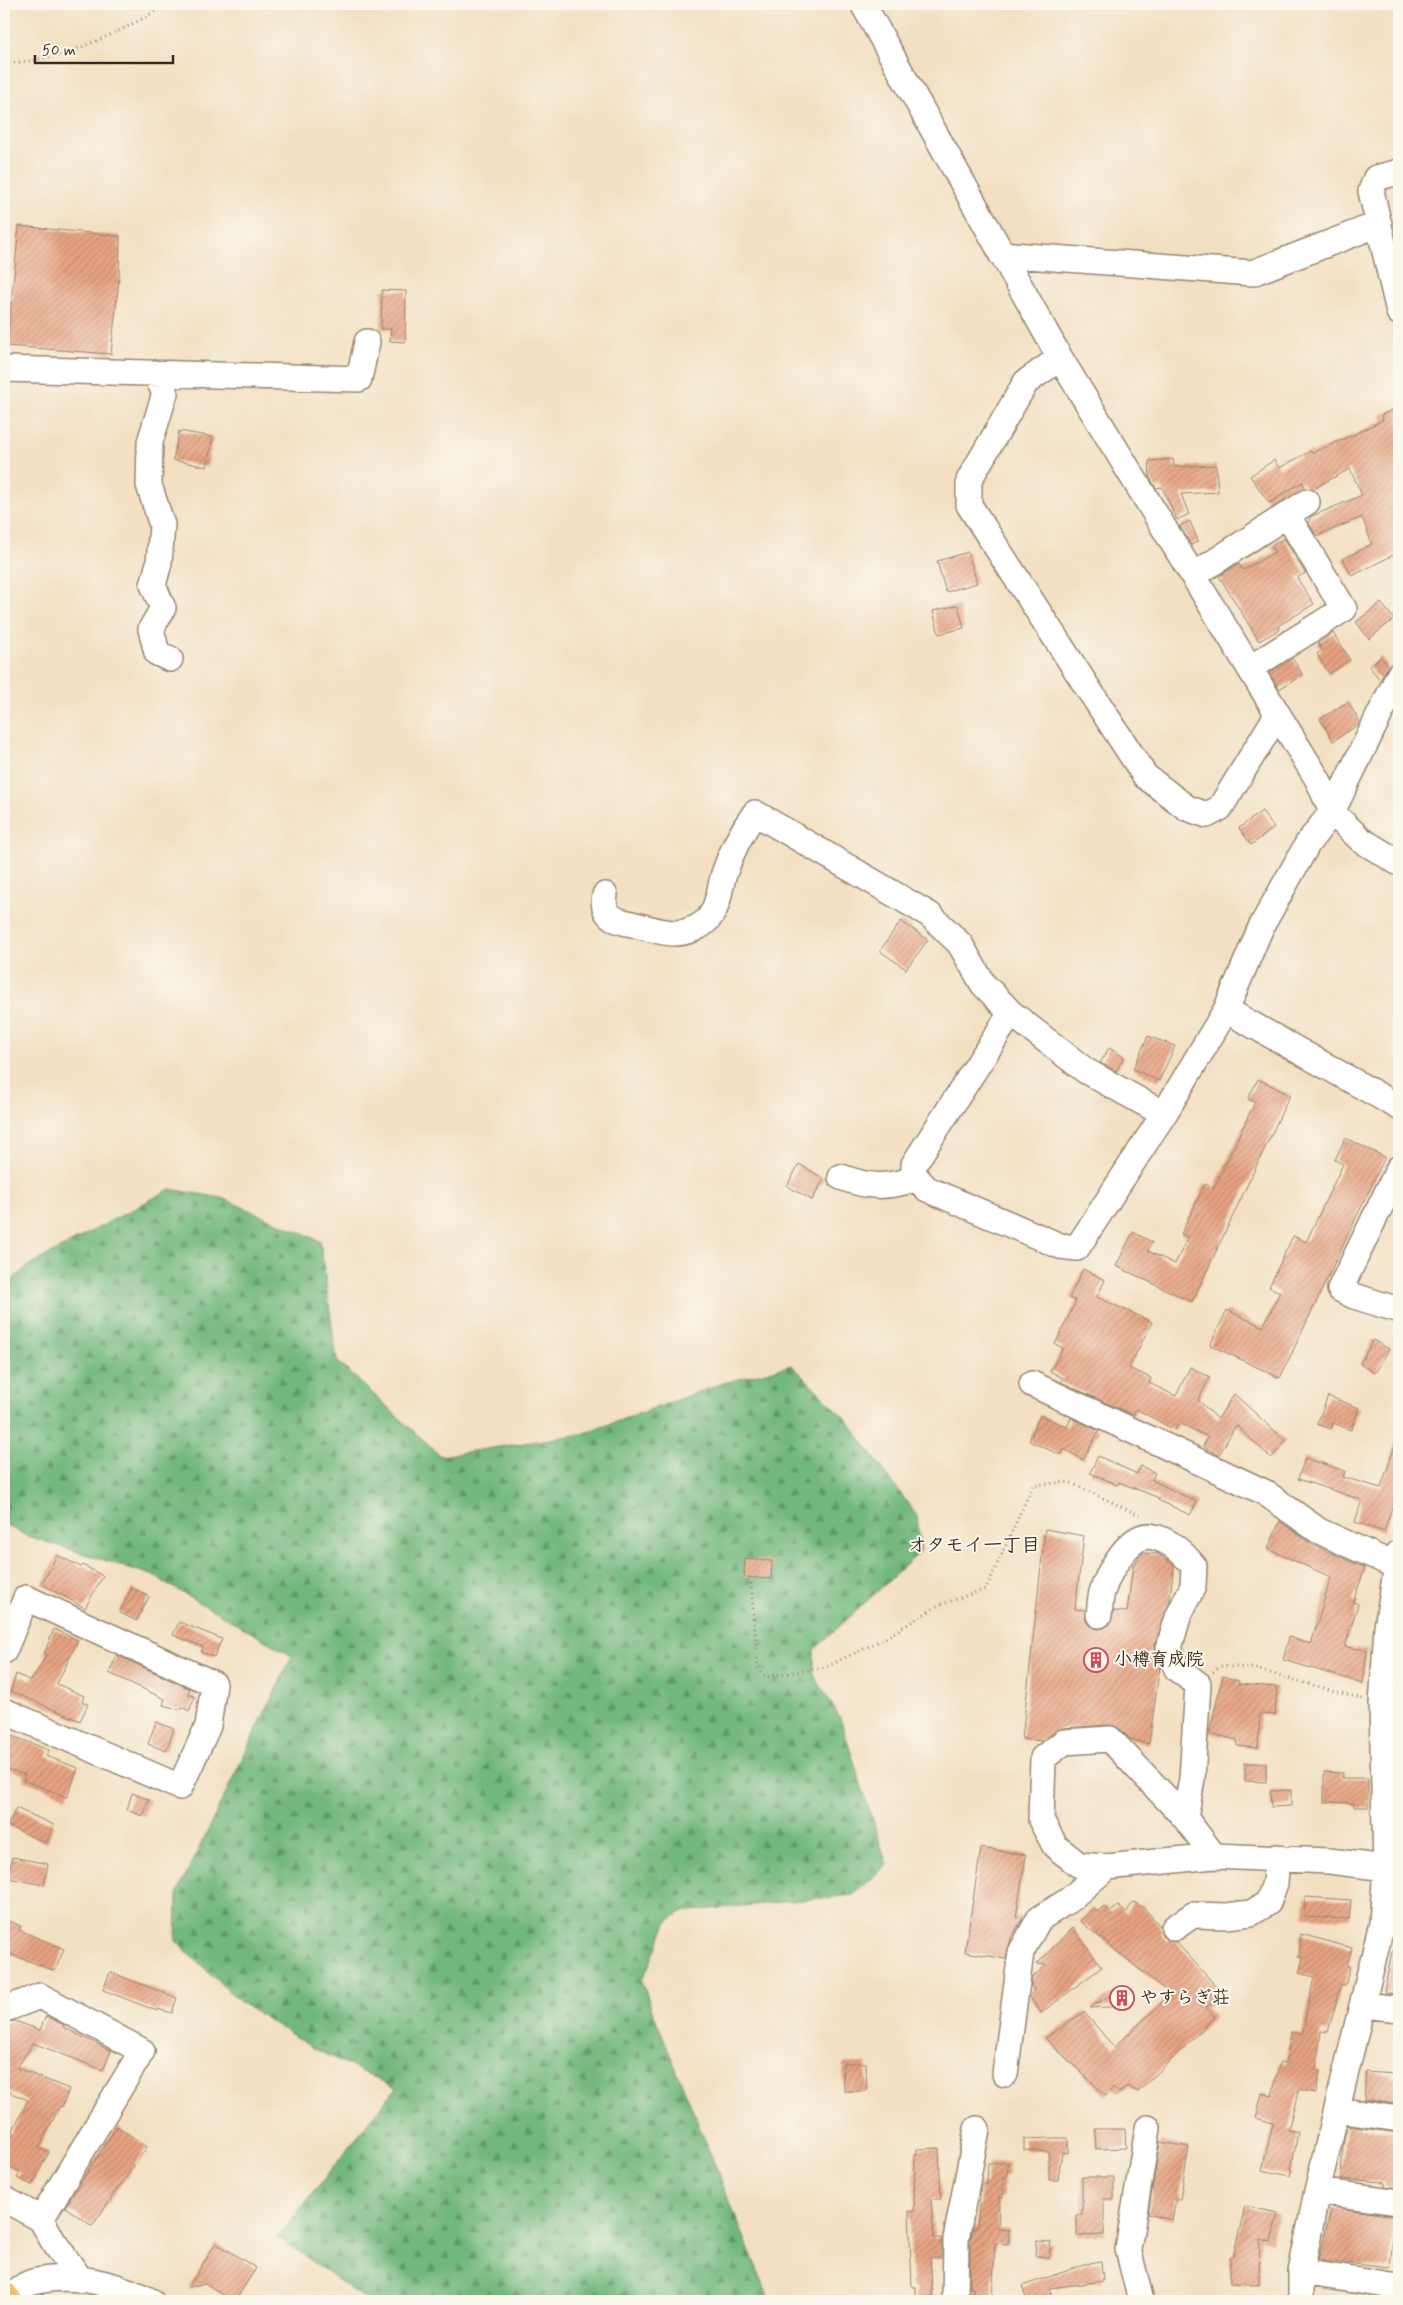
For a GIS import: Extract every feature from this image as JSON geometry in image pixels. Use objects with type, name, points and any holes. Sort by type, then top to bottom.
[{"type":"street","points":[[863,4],[1000,254],[1060,358],[1318,780],[1332,812],[1361,840],[1399,863]]},
{"type":"street","points":[[1399,172],[1376,178],[1372,191],[1399,312]]},
{"type":"street","points":[[1000,254],[1252,273],[1380,224]]},
{"type":"street","points":[[4,369],[359,379],[366,342]]},
{"type":"street","points":[[1060,358],[1026,382],[969,480],[969,505],[1146,776],[1187,808],[1207,816],[1220,808],[1278,714]]},
{"type":"street","points":[[155,373],[165,393],[150,442],[149,485],[162,525],[159,563],[153,585],[162,608],[151,629],[157,653],[170,660]]},
{"type":"street","points":[[1194,575],[1297,509],[1344,609],[1250,668]]},
{"type":"street","points":[[1012,1013],[914,1164],[914,1176],[927,1189],[1060,1246],[1078,1248],[1164,1114],[1226,1010],[1261,927],[1308,843],[1332,812],[1399,675]]},
{"type":"street","points":[[606,895],[603,905],[607,914],[618,921],[675,933],[691,930],[709,918],[717,902],[724,872],[738,839],[755,813],[930,915],[960,944],[983,984],[1012,1013],[1086,1071],[1164,1114]]},
{"type":"street","points":[[1226,1010],[1399,1107]]},
{"type":"street","points":[[1399,1168],[1340,1289],[1354,1296],[1399,1310]]},
{"type":"street","points":[[841,1177],[856,1183],[882,1186],[896,1186],[917,1178]]},
{"type":"street","points":[[1032,1384],[1264,1492],[1319,1531],[1397,1559],[1393,1629],[1386,1868],[1382,1923],[1364,2005],[1317,2191],[1301,2272],[1301,2301]]},
{"type":"street","points":[[1098,1615],[1102,1592],[1124,1550],[1141,1537],[1153,1536],[1177,1548],[1194,1566],[1193,1586],[1178,1617],[1169,1648],[1177,1669],[1198,1684],[1192,1779],[1185,1818]]},
{"type":"street","points":[[4,1651],[26,1598],[214,1684],[208,1726],[180,1787],[4,1711]]},
{"type":"street","points":[[1214,1856],[1185,1818],[1110,1739],[1064,1742],[1043,1758],[1042,1820],[1055,1846],[1079,1865],[1108,1867],[1214,1856],[1277,1857],[1386,1868]]},
{"type":"street","points":[[1174,1928],[1193,1915],[1227,1916],[1251,1913],[1268,1903],[1276,1883],[1277,1857]]},
{"type":"street","points":[[1005,2074],[1021,1952],[1039,1919],[1069,1900],[1108,1867]]},
{"type":"street","points":[[4,2007],[8,2008],[40,1996],[142,2051],[41,2219]]},
{"type":"street","points":[[1364,2005],[1399,2009]]},
{"type":"street","points":[[1338,2110],[1399,2119]]},
{"type":"street","points":[[1141,2301],[1128,2249],[1148,2128]]},
{"type":"street","points":[[955,2301],[956,2239],[977,2129]]},
{"type":"street","points":[[1317,2191],[1399,2202]]},
{"type":"street","points":[[4,2199],[41,2219],[53,2241],[81,2280]]},
{"type":"street","points":[[1301,2272],[1399,2287]]},
{"type":"street","points":[[5,2299],[31,2282],[81,2280],[109,2284],[151,2301]]},
{"type":"path","points":[[4,63],[23,63],[76,50],[169,4]]},
{"type":"path","points":[[751,1583],[758,1670],[766,1677],[826,1667],[882,1640],[939,1605],[986,1589],[1033,1485],[1069,1482],[1141,1517]]},
{"type":"path","points":[[1198,1684],[1220,1666],[1252,1668],[1391,1708]]},
{"type":"green space","points":[[170,1189],[222,1198],[320,1241],[337,1361],[441,1456],[582,1434],[724,1383],[792,1365],[848,1421],[917,1516],[921,1551],[814,1650],[814,1675],[840,1718],[887,1865],[853,1895],[681,1912],[668,1921],[642,1981],[770,2301],[368,2301],[278,2237],[396,2088],[313,2048],[240,2002],[176,1941],[177,1894],[292,1656],[152,1575],[27,1536],[4,1524],[4,1288],[28,1266]]},
{"type":"building","points":[[19,226],[120,236],[119,278],[111,354],[7,346]]},
{"type":"building","points":[[382,290],[406,291],[405,342],[390,341],[391,329],[381,329]]},
{"type":"building","points":[[1399,407],[1399,552],[1352,576],[1343,559],[1372,544],[1362,517],[1317,536],[1309,524],[1310,517],[1362,495],[1350,469],[1312,489],[1305,488],[1302,482],[1269,503],[1250,476],[1274,460],[1279,468],[1311,451],[1312,453],[1351,436],[1383,420],[1381,415]]},
{"type":"building","points":[[179,431],[213,437],[207,467],[173,460]]},
{"type":"building","points":[[1173,459],[1174,467],[1216,465],[1218,492],[1181,494],[1189,514],[1177,520],[1162,487],[1156,488],[1150,478],[1149,461]]},
{"type":"building","points":[[1190,521],[1198,541],[1191,545],[1180,526]]},
{"type":"building","points":[[1284,538],[1305,573],[1297,578],[1314,604],[1278,626],[1280,629],[1259,641],[1219,576],[1239,564],[1243,570],[1275,552],[1271,546]]},
{"type":"building","points":[[968,552],[977,583],[946,592],[937,561]]},
{"type":"building","points":[[1381,603],[1394,619],[1369,639],[1356,622]]},
{"type":"building","points":[[958,605],[964,628],[939,634],[933,611]]},
{"type":"building","points":[[1333,633],[1350,660],[1329,674],[1317,654],[1322,650],[1318,643]]},
{"type":"building","points":[[1381,657],[1388,666],[1380,680],[1369,666]]},
{"type":"building","points":[[1292,658],[1303,675],[1279,689],[1269,673]]},
{"type":"building","points":[[1348,702],[1360,722],[1333,741],[1320,719]]},
{"type":"building","points":[[1262,811],[1274,828],[1251,845],[1239,828]]},
{"type":"building","points":[[901,921],[928,940],[906,969],[880,951]]},
{"type":"building","points":[[1148,1036],[1175,1046],[1159,1081],[1133,1069]]},
{"type":"building","points":[[1109,1048],[1124,1057],[1116,1071],[1100,1063]]},
{"type":"building","points":[[1258,1079],[1290,1095],[1192,1302],[1116,1266],[1133,1232],[1152,1242],[1148,1251],[1175,1264],[1188,1237],[1181,1234],[1205,1184],[1214,1188],[1255,1102],[1248,1099]]},
{"type":"building","points":[[1345,1138],[1385,1157],[1280,1378],[1210,1345],[1227,1310],[1263,1327],[1280,1292],[1269,1287],[1293,1236],[1306,1242],[1343,1164],[1335,1160]]},
{"type":"building","points":[[799,1164],[824,1179],[812,1200],[787,1186]]},
{"type":"building","points":[[1083,1269],[1105,1280],[1097,1297],[1152,1322],[1129,1368],[1151,1378],[1149,1383],[1176,1396],[1190,1367],[1210,1377],[1198,1400],[1218,1419],[1234,1394],[1286,1441],[1271,1458],[1236,1425],[1219,1455],[1203,1446],[1208,1437],[1179,1423],[1175,1430],[1136,1409],[1133,1415],[1061,1382],[1063,1378],[1050,1371],[1063,1348],[1055,1344],[1076,1301],[1069,1298]]},
{"type":"building","points":[[1373,1340],[1389,1349],[1375,1373],[1360,1364]]},
{"type":"building","points":[[1328,1396],[1359,1408],[1351,1430],[1333,1423],[1331,1429],[1317,1424]]},
{"type":"building","points":[[1040,1415],[1067,1427],[1071,1418],[1099,1431],[1083,1460],[1064,1449],[1061,1455],[1029,1441]]},
{"type":"building","points":[[1396,1442],[1399,1442],[1399,1486],[1384,1532],[1355,1522],[1362,1500],[1298,1479],[1305,1458],[1345,1471],[1343,1477],[1381,1488]]},
{"type":"building","points":[[1098,1456],[1137,1474],[1141,1466],[1155,1473],[1152,1480],[1197,1502],[1190,1515],[1158,1500],[1159,1498],[1119,1482],[1118,1485],[1090,1473]]},
{"type":"building","points":[[1280,1521],[1313,1545],[1365,1568],[1353,1602],[1358,1604],[1345,1647],[1367,1650],[1363,1683],[1283,1660],[1289,1637],[1311,1644],[1331,1577],[1268,1549]]},
{"type":"building","name":"小樽育成院","points":[[1045,1529],[1084,1536],[1075,1609],[1085,1610],[1086,1621],[1090,1626],[1097,1629],[1104,1628],[1110,1624],[1114,1611],[1127,1612],[1133,1566],[1143,1553],[1158,1554],[1174,1565],[1169,1604],[1155,1644],[1160,1665],[1149,1744],[1130,1739],[1120,1729],[1109,1725],[1063,1728],[1042,1741],[1022,1739]]},
{"type":"building","points":[[57,1555],[81,1567],[83,1565],[103,1576],[85,1608],[42,1584]]},
{"type":"building","points":[[745,1559],[772,1561],[771,1579],[744,1577]]},
{"type":"building","points":[[132,1588],[149,1597],[136,1621],[119,1612]]},
{"type":"building","points":[[179,1622],[222,1639],[214,1657],[201,1652],[203,1647],[173,1635]]},
{"type":"building","points":[[54,1629],[78,1640],[57,1684],[84,1696],[82,1701],[88,1704],[80,1721],[11,1691],[16,1674],[31,1681],[47,1655],[44,1654]]},
{"type":"building","points":[[117,1655],[190,1689],[188,1694],[195,1697],[189,1711],[182,1707],[181,1710],[163,1705],[165,1699],[109,1673]]},
{"type":"building","points":[[1223,1676],[1239,1681],[1238,1684],[1277,1687],[1275,1715],[1260,1714],[1258,1748],[1237,1746],[1237,1740],[1209,1733]]},
{"type":"building","points":[[156,1722],[174,1729],[166,1751],[148,1744]]},
{"type":"building","points":[[4,1733],[49,1750],[46,1756],[78,1768],[67,1797],[23,1780],[25,1775],[4,1768]]},
{"type":"building","points":[[1245,1763],[1266,1763],[1266,1782],[1245,1781]]},
{"type":"building","points":[[1324,1772],[1343,1773],[1342,1778],[1368,1778],[1368,1807],[1354,1807],[1354,1803],[1324,1802]]},
{"type":"building","points":[[1291,1790],[1291,1806],[1271,1807],[1270,1791]]},
{"type":"building","points":[[132,1793],[149,1800],[143,1816],[127,1810]]},
{"type":"building","points":[[16,1808],[54,1825],[46,1843],[8,1826]]},
{"type":"building","points":[[981,1848],[1026,1855],[1016,1917],[1023,1918],[1011,1938],[1006,1959],[965,1952]]},
{"type":"building","points":[[12,1857],[48,1864],[44,1885],[8,1878]]},
{"type":"building","points":[[1305,1897],[1351,1900],[1349,1919],[1304,1917]]},
{"type":"building","name":"やすらぎ荘","points":[[1133,1902],[1143,1907],[1160,1926],[1162,1936],[1168,1941],[1176,1942],[1217,1987],[1209,1992],[1216,2000],[1206,2007],[1215,2017],[1138,2092],[1128,2086],[1119,2093],[1113,2087],[1106,2096],[1045,2038],[1084,2012],[1114,2047],[1171,1995],[1080,1921],[1093,1908],[1097,1912],[1104,1906],[1110,1912],[1118,1906],[1126,1913]]},
{"type":"building","points":[[4,1919],[21,1926],[19,1930],[64,1949],[55,1971],[10,1954],[6,1967],[4,1967]]},
{"type":"building","points":[[1073,1928],[1102,1967],[1041,2013],[1030,1997],[1034,1990],[1031,1985],[1032,1978],[1046,1965],[1037,1964]]},
{"type":"building","points":[[1301,1934],[1352,1948],[1347,1966],[1350,1967],[1345,1986],[1341,1985],[1328,2032],[1321,2031],[1316,2070],[1320,2071],[1316,2093],[1299,2089],[1288,2130],[1298,2132],[1290,2176],[1262,2170],[1273,2123],[1256,2118],[1262,2093],[1272,2096],[1280,2062],[1286,2063],[1291,2032],[1302,2034],[1314,1977],[1299,1973],[1303,1957],[1299,1957]]},
{"type":"building","points":[[1392,1951],[1399,1952],[1399,1995],[1384,1992]]},
{"type":"building","points":[[110,1972],[177,1998],[172,2013],[158,2009],[157,2011],[103,1990]]},
{"type":"building","points":[[1118,1990],[1130,2006],[1090,2008]]},
{"type":"building","points":[[46,2016],[64,2025],[63,2027],[111,2051],[103,2070],[33,2043],[17,2068],[69,2089],[62,2107],[60,2106],[39,2148],[49,2152],[32,2185],[17,2178],[20,2172],[4,2164],[4,2131],[11,2134],[28,2100],[4,2090],[4,2022],[15,2021],[40,2030]]},
{"type":"building","points":[[843,2063],[866,2063],[867,2091],[844,2091]]},
{"type":"building","points":[[1366,2072],[1393,2074],[1393,2077],[1399,2077],[1399,2105],[1364,2099]]},
{"type":"building","points":[[117,2126],[147,2147],[92,2226],[65,2207]]},
{"type":"building","points":[[1347,2126],[1399,2133],[1399,2188],[1385,2186],[1385,2182],[1341,2179],[1343,2144]]},
{"type":"building","points":[[1095,2129],[1125,2129],[1126,2148],[1096,2149]]},
{"type":"building","points":[[1068,2138],[1068,2153],[1062,2152],[1058,2180],[1049,2180],[1049,2152],[1024,2150],[1024,2139]]},
{"type":"building","points":[[1160,2142],[1189,2147],[1180,2199],[1176,2199],[1172,2220],[1148,2214]]},
{"type":"building","points":[[939,2148],[941,2199],[931,2199],[934,2238],[941,2238],[941,2258],[930,2258],[933,2301],[916,2301],[916,2287],[912,2287],[909,2211],[914,2211],[915,2155],[917,2155],[917,2149]]},
{"type":"building","points":[[988,2163],[1008,2163],[1007,2177],[1003,2177],[1003,2198],[999,2197],[998,2229],[1009,2230],[1008,2244],[995,2243],[992,2301],[972,2301],[973,2288],[970,2288],[970,2240],[973,2228],[977,2228],[981,2184],[987,2184]]},
{"type":"building","points":[[1082,2177],[1114,2177],[1114,2199],[1104,2199],[1104,2235],[1077,2236],[1077,2215],[1082,2215]]},
{"type":"building","points":[[1245,2206],[1278,2213],[1271,2242],[1260,2239],[1259,2285],[1230,2284],[1230,2257],[1233,2257]]},
{"type":"building","points":[[1332,2207],[1395,2216],[1390,2268],[1318,2260]]},
{"type":"building","points":[[1036,2241],[1051,2242],[1049,2257],[1035,2256]]},
{"type":"building","points":[[216,2243],[256,2268],[235,2301],[224,2301],[223,2295],[205,2283],[188,2288]]},
{"type":"building","points":[[1101,2261],[1103,2281],[1050,2288],[1054,2301],[1027,2301],[1022,2286]]},
{"type":"place","name":"小樽育成院","points":[[1096,1660]]},
{"type":"place","name":"やすらぎ荘","points":[[1122,1998]]},
{"type":"district","name":"オタモイ一丁目","points":[[974,1545]]}]
